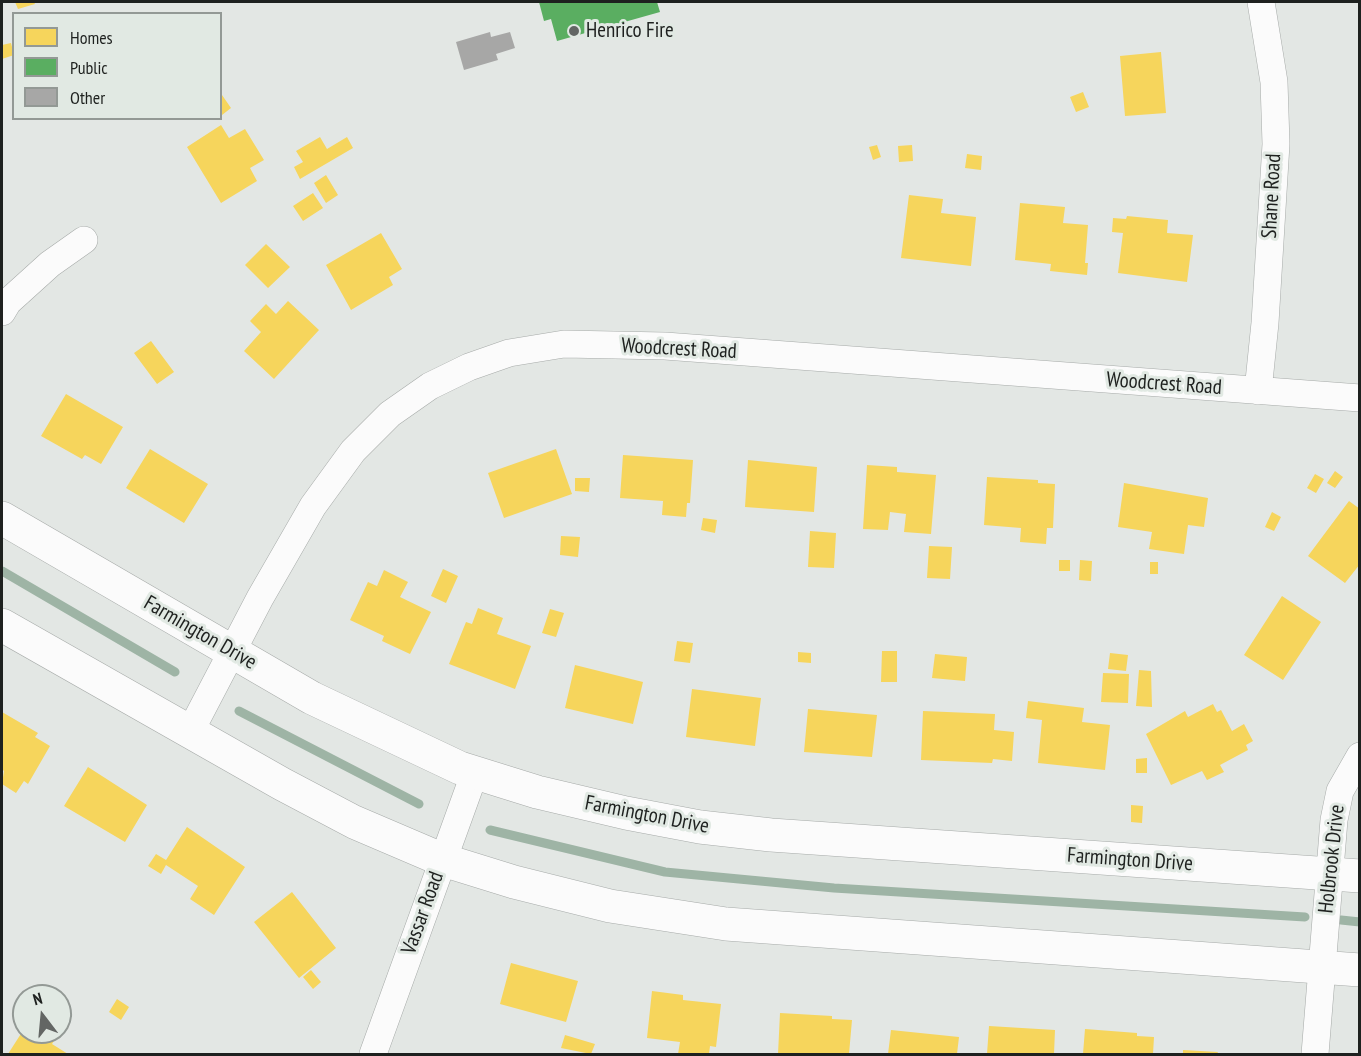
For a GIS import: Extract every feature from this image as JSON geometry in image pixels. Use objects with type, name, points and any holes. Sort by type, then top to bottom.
[{"type":"street","name":"Shane Road","points":[[1258,391],[1265,323],[1276,144],[1274,82],[1261,2]]},
{"type":"street","points":[[2,312],[8,302],[50,264],[84,240]]},
{"type":"street","name":"Woodcrest Road","points":[[190,732],[231,652],[314,506],[353,451],[390,414],[430,386],[469,367],[509,353],[564,344],[664,346],[1359,398]]},
{"type":"street","name":"Farmington Drive","points":[[2,518],[312,698],[460,768],[537,792],[626,813],[700,827],[771,835],[1344,875]]},
{"type":"street","points":[[2,625],[354,822],[443,860],[514,882],[610,906],[726,924],[1359,970]]},
{"type":"street","name":"Holbrook Drive","points":[[1315,1054],[1321,967],[1344,875],[1340,791],[1359,756]]},
{"type":"street","name":"Vassar Road","points":[[374,1054],[475,772]]},
{"type":"building: Homes","points":[[15,2],[34,2],[35,4],[18,9]]},
{"type":"building: Homes","points":[[11,43],[12,56],[2,59],[2,45]]},
{"type":"building: Homes","points":[[1161,52],[1166,113],[1125,116],[1120,56]]},
{"type":"building: Homes","points":[[1083,92],[1089,107],[1076,112],[1070,97]]},
{"type":"building: Homes","points":[[222,95],[231,108],[222,115]]},
{"type":"building: Homes","points":[[221,125],[229,138],[245,129],[264,160],[250,168],[257,181],[221,203],[187,147]]},
{"type":"building: Homes","points":[[320,137],[327,149],[347,137],[353,148],[300,179],[294,167],[303,162],[296,151]]},
{"type":"building: Homes","points":[[877,145],[881,157],[873,160],[869,147]]},
{"type":"building: Homes","points":[[912,145],[913,161],[899,162],[898,146]]},
{"type":"building: Homes","points":[[967,154],[982,156],[981,170],[965,168]]},
{"type":"building: Homes","points":[[326,175],[338,195],[326,203],[314,183]]},
{"type":"building: Homes","points":[[313,193],[323,208],[303,221],[293,206]]},
{"type":"building: Homes","points":[[909,195],[943,199],[941,213],[976,217],[971,266],[901,258]]},
{"type":"building: Homes","points":[[1020,203],[1065,207],[1063,223],[1088,225],[1085,263],[1088,263],[1087,275],[1050,271],[1051,264],[1015,260]]},
{"type":"building: Homes","points":[[1127,216],[1168,220],[1167,233],[1193,235],[1187,282],[1118,273],[1123,233],[1112,232],[1113,218],[1126,219]]},
{"type":"building: Homes","points":[[381,233],[402,269],[389,277],[393,285],[351,310],[326,265]]},
{"type":"building: Homes","points":[[266,244],[290,267],[268,288],[245,265]]},
{"type":"building: Homes","points":[[288,301],[319,330],[274,379],[244,351],[261,332],[250,321],[266,304],[276,314]]},
{"type":"building: Homes","points":[[151,341],[174,372],[157,384],[134,353]]},
{"type":"building: Homes","points":[[66,394],[123,427],[101,464],[85,455],[82,459],[41,436]]},
{"type":"building: Homes","points":[[150,449],[208,484],[184,523],[126,488]]},
{"type":"building: Homes","points":[[556,449],[572,494],[504,518],[488,473]]},
{"type":"building: Homes","points":[[623,455],[693,460],[690,503],[687,503],[686,517],[662,515],[663,501],[620,498]]},
{"type":"building: Homes","points":[[748,460],[817,467],[814,512],[745,507]]},
{"type":"building: Homes","points":[[867,465],[897,467],[897,472],[936,475],[931,534],[904,532],[906,514],[890,512],[888,530],[863,529]]},
{"type":"building: Homes","points":[[1335,471],[1343,477],[1335,488],[1327,483]]},
{"type":"building: Homes","points":[[1315,474],[1324,479],[1316,493],[1307,488]]},
{"type":"building: Homes","points":[[987,477],[1038,480],[1038,483],[1055,484],[1053,528],[1047,528],[1046,544],[1020,542],[1021,528],[984,525]]},
{"type":"building: Homes","points":[[575,478],[590,478],[589,492],[575,491]]},
{"type":"building: Homes","points":[[1124,483],[1208,498],[1204,527],[1188,525],[1184,554],[1149,549],[1152,532],[1118,527]]},
{"type":"building: Homes","points":[[1349,501],[1360,509],[1360,564],[1345,583],[1308,556]]},
{"type":"building: Homes","points":[[1272,512],[1281,517],[1274,531],[1265,527]]},
{"type":"building: Homes","points":[[703,518],[717,520],[715,533],[701,530]]},
{"type":"building: Homes","points":[[810,531],[836,533],[834,568],[808,567]]},
{"type":"building: Homes","points":[[561,536],[580,537],[578,557],[560,555]]},
{"type":"building: Homes","points":[[929,546],[952,547],[950,579],[927,578]]},
{"type":"building: Homes","points":[[1059,560],[1070,560],[1070,571],[1059,571]]},
{"type":"building: Homes","points":[[1080,560],[1092,561],[1091,581],[1079,580]]},
{"type":"building: Homes","points":[[1150,562],[1158,562],[1158,574],[1150,574]]},
{"type":"building: Homes","points":[[443,569],[458,576],[446,603],[431,596]]},
{"type":"building: Homes","points":[[384,570],[408,582],[400,597],[431,612],[410,654],[382,641],[384,636],[350,620],[368,582],[377,586]]},
{"type":"building: Homes","points":[[1282,596],[1321,622],[1283,680],[1244,655]]},
{"type":"building: Homes","points":[[478,608],[503,618],[497,634],[531,646],[515,689],[449,664],[466,622],[472,624]]},
{"type":"building: Homes","points":[[550,609],[564,613],[556,637],[542,633]]},
{"type":"building: Homes","points":[[677,641],[693,643],[690,663],[674,661]]},
{"type":"building: Homes","points":[[882,651],[897,651],[897,682],[881,682]]},
{"type":"building: Homes","points":[[798,652],[811,653],[811,663],[798,662]]},
{"type":"building: Homes","points":[[1110,653],[1128,655],[1126,671],[1108,669]]},
{"type":"building: Homes","points":[[935,654],[967,657],[965,681],[932,678]]},
{"type":"building: Homes","points":[[575,665],[643,682],[633,724],[565,708]]},
{"type":"building: Homes","points":[[1139,670],[1151,671],[1152,707],[1136,706]]},
{"type":"building: Homes","points":[[1103,673],[1129,674],[1128,703],[1101,702]]},
{"type":"building: Homes","points":[[692,689],[761,698],[755,746],[686,737]]},
{"type":"building: Homes","points":[[1028,701],[1084,708],[1082,722],[1110,725],[1105,770],[1038,763],[1042,720],[1026,718]]},
{"type":"building: Homes","points":[[1213,704],[1217,712],[1221,710],[1232,731],[1244,724],[1253,741],[1246,745],[1248,750],[1220,765],[1224,772],[1207,780],[1202,771],[1171,785],[1146,734],[1185,711],[1188,717]]},
{"type":"building: Homes","points":[[808,709],[877,715],[872,757],[804,752]]},
{"type":"building: Homes","points":[[923,711],[995,714],[994,730],[1014,732],[1012,761],[993,759],[992,763],[921,760]]},
{"type":"building: Homes","points":[[2,712],[38,733],[35,737],[50,746],[28,784],[24,781],[16,793],[2,784],[4,771],[2,769]]},
{"type":"building: Homes","points":[[1147,758],[1147,773],[1136,773],[1136,759]]},
{"type":"building: Homes","points":[[88,767],[147,805],[125,842],[64,806]]},
{"type":"building: Homes","points":[[1131,805],[1143,806],[1142,823],[1131,822]]},
{"type":"building: Homes","points":[[187,827],[245,867],[214,915],[190,899],[198,886],[166,865],[161,874],[148,866],[156,854],[166,860]]},
{"type":"building: Homes","points":[[292,892],[336,948],[299,978],[254,922]]},
{"type":"building: Homes","points":[[511,963],[578,981],[566,1022],[500,1004]]},
{"type":"building: Homes","points":[[311,970],[321,982],[313,989],[303,977]]},
{"type":"building: Homes","points":[[652,991],[683,995],[683,1000],[721,1004],[716,1047],[710,1046],[709,1054],[678,1054],[680,1042],[647,1038]]},
{"type":"building: Homes","points":[[117,999],[129,1007],[121,1020],[109,1012]]},
{"type":"building: Homes","points":[[780,1013],[832,1016],[832,1019],[852,1020],[849,1054],[778,1054]]},
{"type":"building: Homes","points":[[989,1026],[1055,1030],[1054,1054],[987,1054]]},
{"type":"building: Homes","points":[[1085,1029],[1137,1033],[1137,1036],[1154,1037],[1153,1054],[1083,1054]]},
{"type":"building: Homes","points":[[891,1030],[959,1037],[957,1054],[888,1054]]},
{"type":"building: Homes","points":[[565,1035],[595,1044],[591,1054],[561,1048]]},
{"type":"building: Homes","points":[[14,1044],[52,1044],[68,1054],[8,1054]]},
{"type":"building: Homes","points":[[1183,1050],[1218,1052],[1217,1054],[1183,1054]]},
{"type":"building: Public","name":"Henrico Fire","points":[[539,2],[657,2],[660,12],[557,41],[551,19],[544,21]]},
{"type":"building: Other","points":[[490,32],[491,37],[510,32],[515,48],[496,54],[498,60],[464,70],[456,42]]},
{"type":"waterway","points":[[2,571],[175,672]]},
{"type":"waterway","points":[[239,711],[419,804]]},
{"type":"waterway","points":[[490,830],[665,872],[834,888],[1305,917]]},
{"type":"waterway","points":[[1341,920],[1360,922]]},
{"type":"place","name":"Henrico Fire","points":[[574,31]]}]
